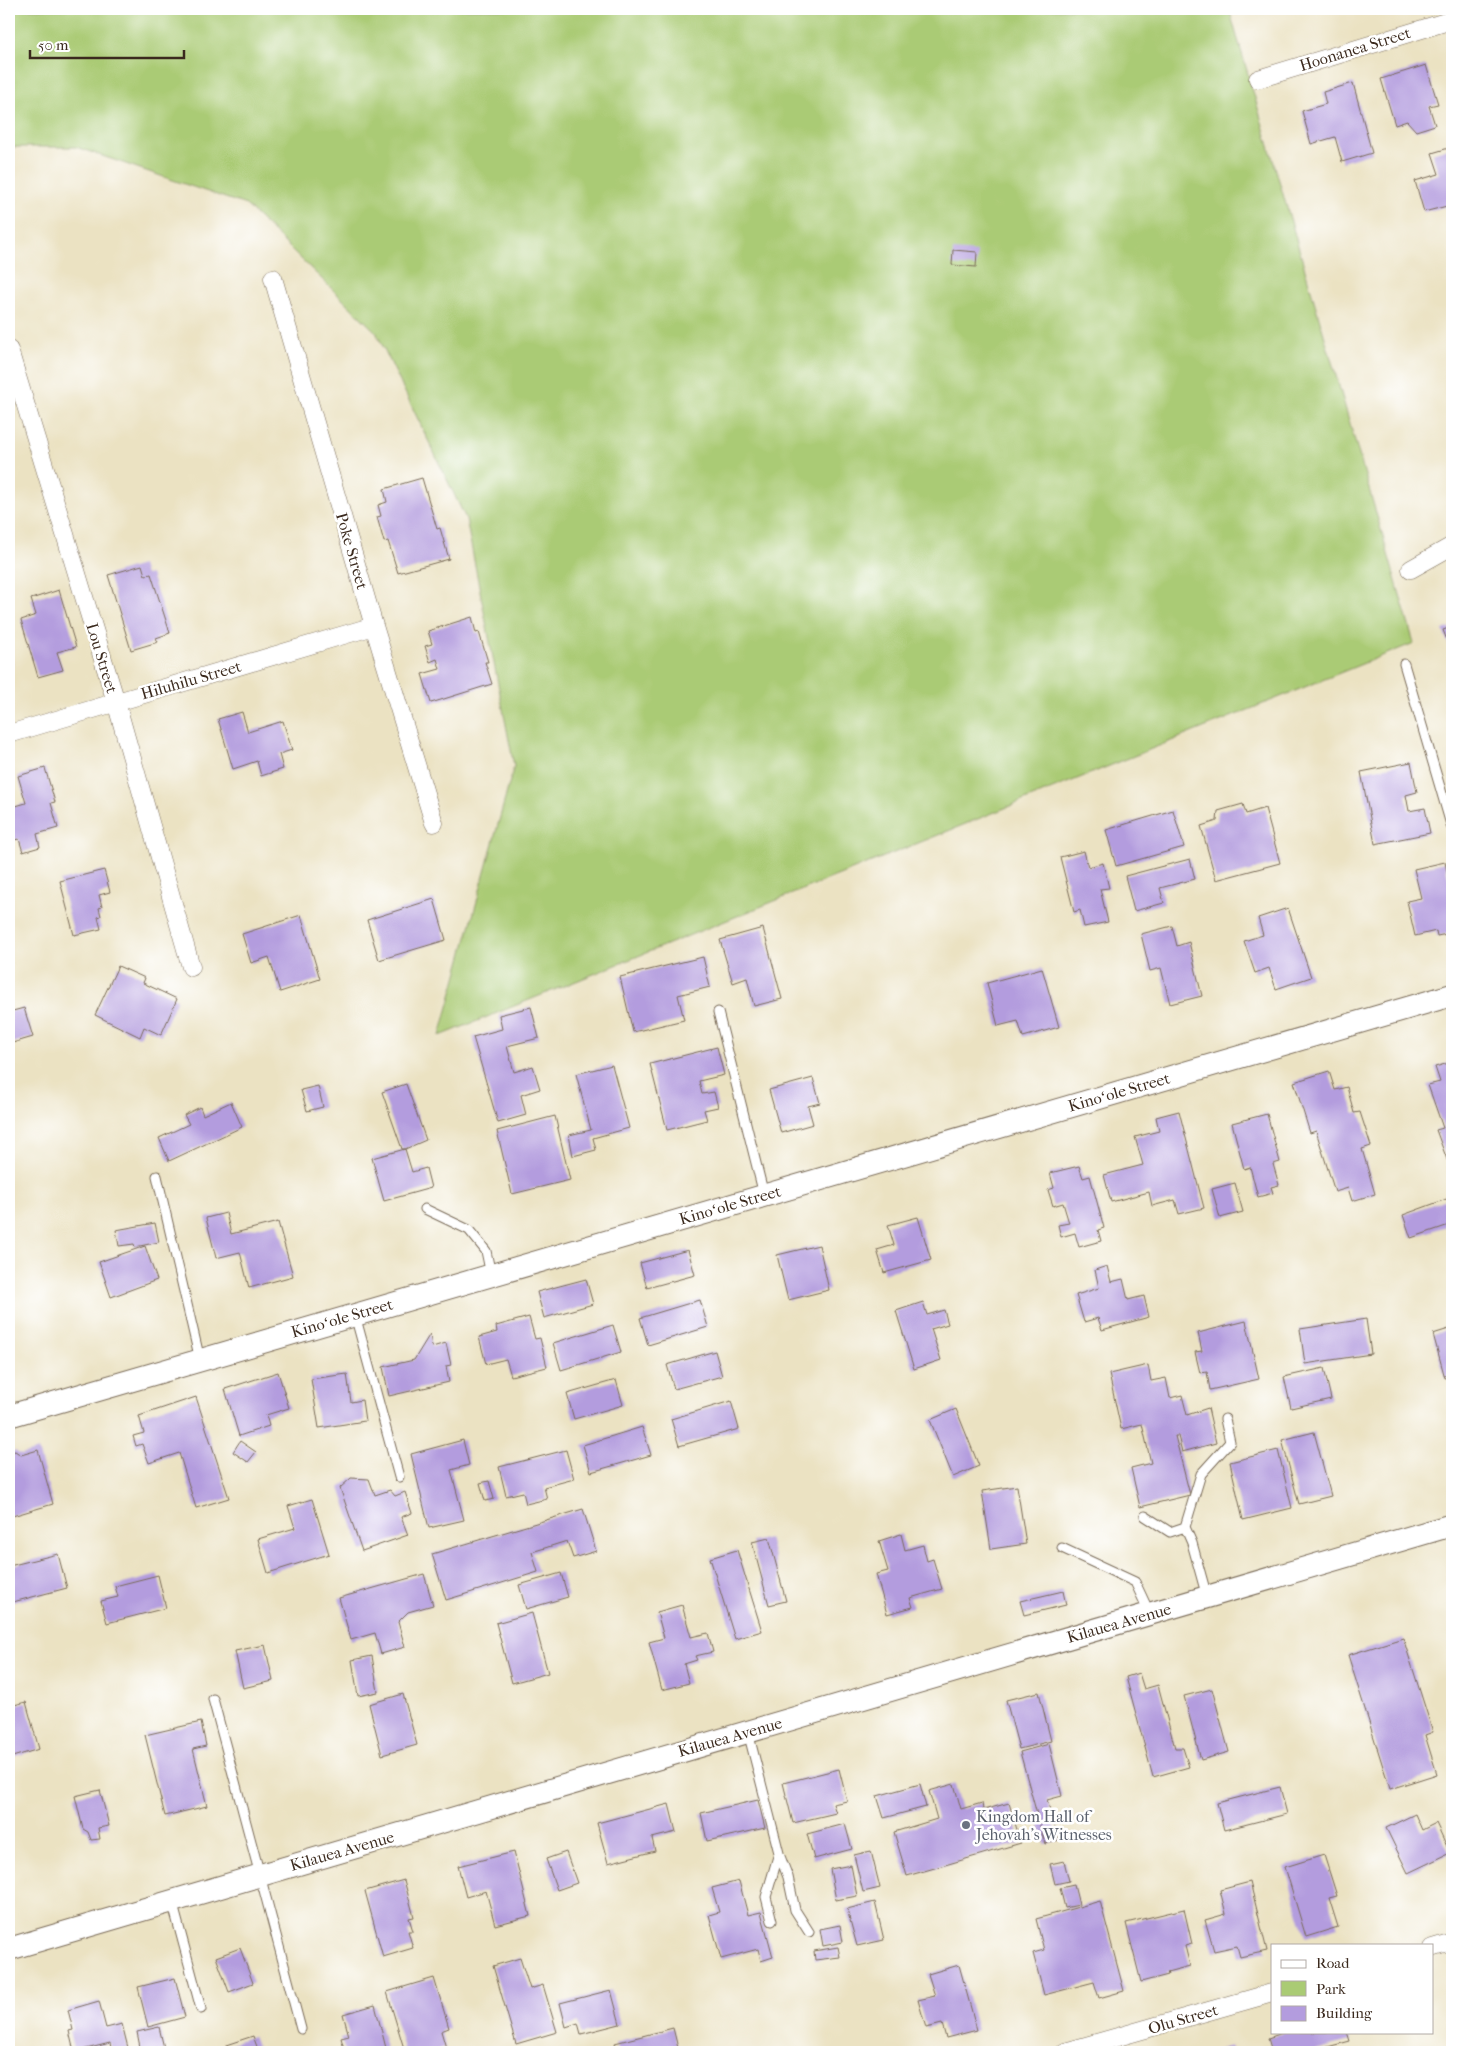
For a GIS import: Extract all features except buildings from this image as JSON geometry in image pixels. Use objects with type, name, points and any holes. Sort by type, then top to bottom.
[{"type":"street","name":"Hoonanea Street","points":[[1258,79],[1452,20]]},
{"type":"street","name":"Poke Street","points":[[273,278],[374,626],[434,823]]},
{"type":"street","name":"Lou Street","points":[[9,350],[116,702],[191,966]]},
{"type":"street","points":[[1410,569],[1452,546]]},
{"type":"street","name":"Hiluhilu Street","points":[[9,734],[374,626]]},
{"type":"street","name":"Kinoʻole Street","points":[[9,1416],[1452,996]]},
{"type":"street","name":"Kilauea Avenue","points":[[9,1949],[1452,1525]]},
{"type":"street","points":[[1434,1947],[1452,1942]]},
{"type":"street","name":"Olu Street","points":[[1066,2052],[1271,1993]]},
{"type":"lane","points":[[1404,664],[1452,828]]},
{"type":"lane","points":[[718,1012],[764,1196]]},
{"type":"lane","points":[[157,1176],[200,1360]]},
{"type":"lane","points":[[426,1209],[469,1230],[486,1251],[491,1275]]},
{"type":"lane","points":[[355,1314],[399,1477]]},
{"type":"lane","points":[[1207,1598],[1192,1543],[1185,1527],[1201,1474],[1230,1442],[1225,1419]]},
{"type":"lane","points":[[1145,1516],[1170,1532],[1185,1527]]},
{"type":"lane","points":[[1062,1548],[1135,1582],[1150,1614]]},
{"type":"lane","points":[[213,1699],[301,2029]]},
{"type":"lane","points":[[748,1732],[779,1853],[788,1877],[795,1910],[809,1932]]},
{"type":"lane","points":[[772,1921],[766,1897],[779,1853]]},
{"type":"lane","points":[[172,1901],[201,2009]]},
{"type":"green space","points":[[9,9],[1229,9],[1414,643],[440,1036],[514,766],[466,519],[376,332],[246,205],[76,147],[9,147]]},
{"type":"place","name":"Kingdom Hall of Jehovah’s Witnesses","points":[[966,1825]]}]
